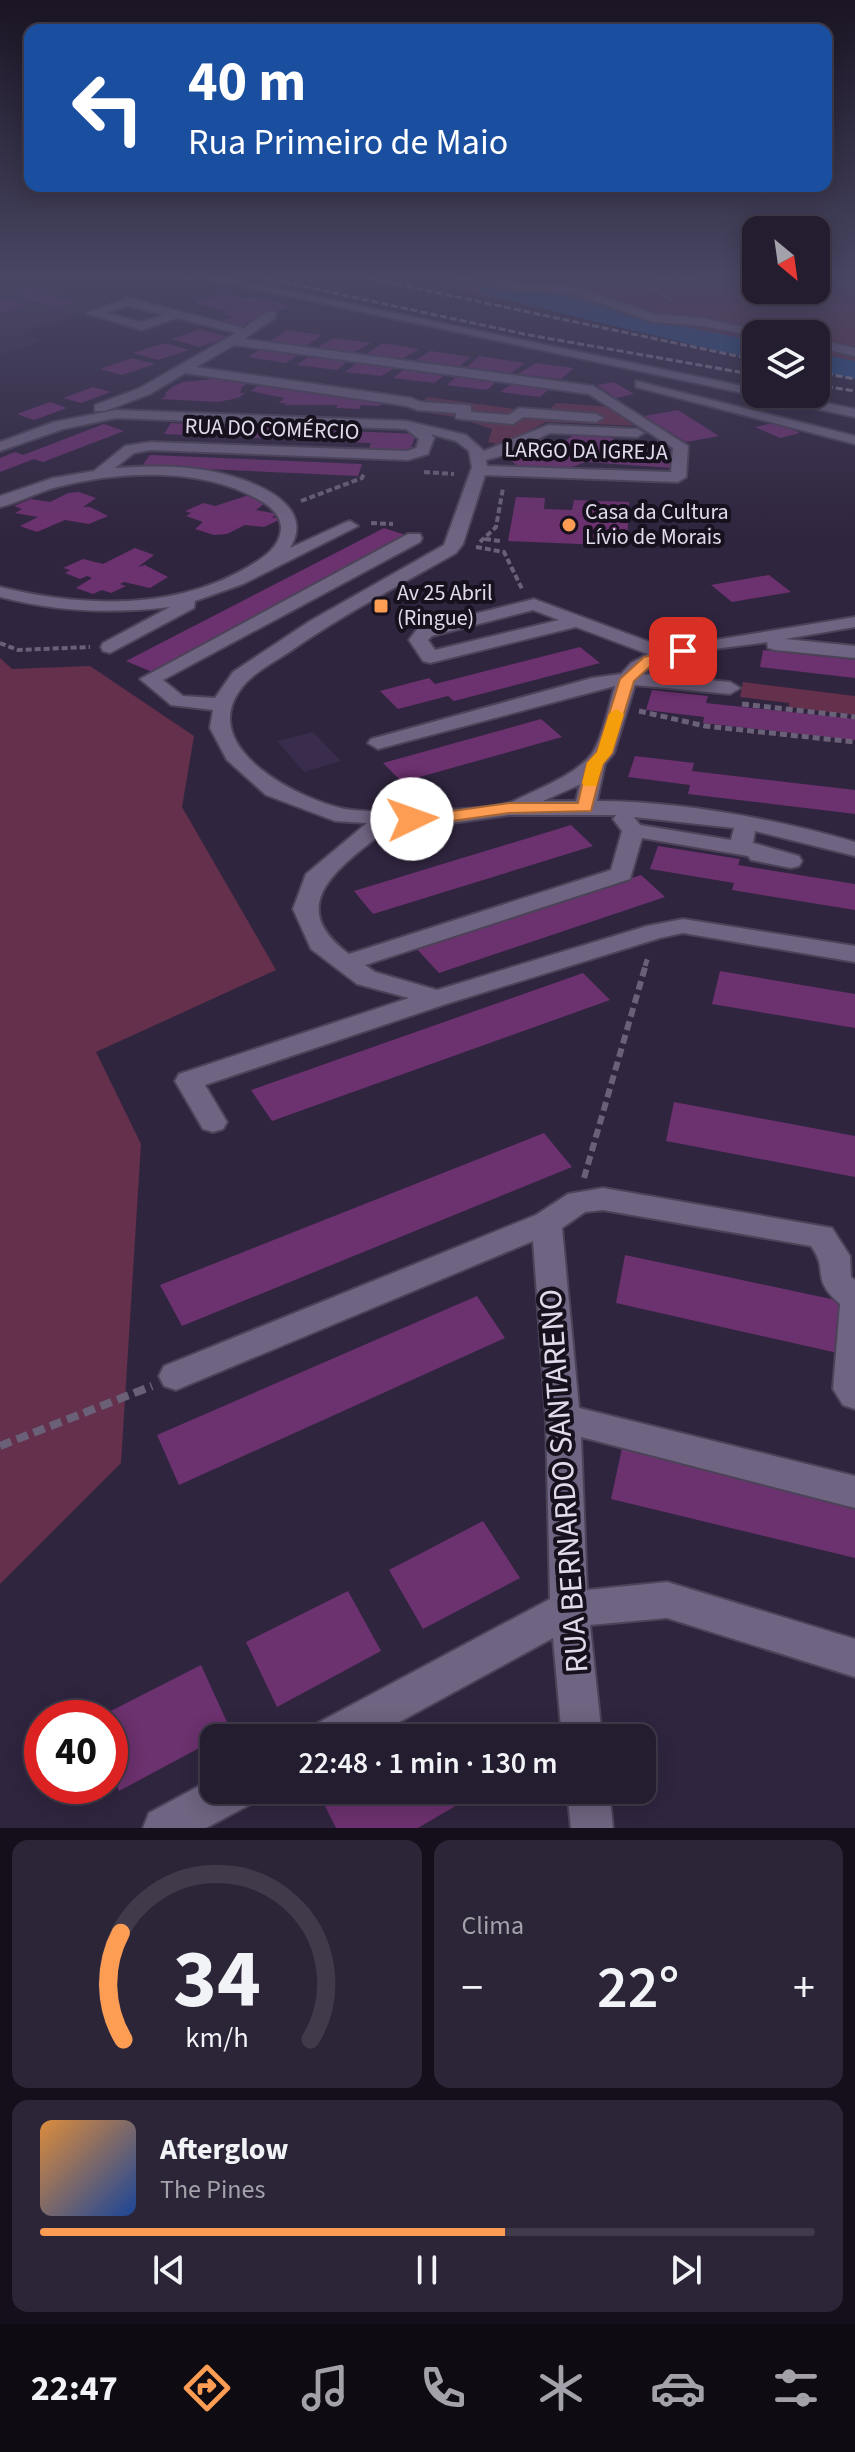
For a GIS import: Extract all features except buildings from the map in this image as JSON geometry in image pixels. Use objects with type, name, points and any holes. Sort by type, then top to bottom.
[{"type":"street","points":[[90,417],[94,411],[145,391],[193,363]]},
{"type":"street","name":"LARGO DA IGREJA","points":[[396,363],[593,390],[681,446],[678,477],[502,471],[478,467]]},
{"type":"street","points":[[615,363],[742,390]]},
{"type":"street","points":[[183,369],[411,402],[418,406],[466,409],[461,415],[513,420],[519,412],[596,418]]},
{"type":"street","points":[[641,384],[855,440]]},
{"type":"street","points":[[139,413],[145,391]]},
{"type":"street","points":[[830,408],[855,413]]},
{"type":"street","points":[[0,447],[90,417],[139,413],[420,427],[461,438],[476,449],[478,467],[462,528],[450,549],[272,652],[240,676],[223,705],[220,728],[237,760],[274,790],[343,816],[438,818],[509,808],[614,808],[746,823],[796,832],[855,849]]},
{"type":"street","name":"RUA DO COMÉRCIO","points":[[99,474],[130,449],[150,446],[408,456],[423,451],[427,438],[418,431],[420,427]]},
{"type":"street","points":[[478,467],[499,452],[548,429],[637,433]]},
{"type":"street","points":[[3,497],[99,474],[160,472],[228,480],[260,492],[281,508],[289,526],[287,541],[277,556],[251,574]]},
{"type":"street","points":[[110,647],[215,590],[350,526]]},
{"type":"street","points":[[223,705],[178,701],[150,679],[414,538]]},
{"type":"street","points":[[0,592],[50,604],[109,607],[170,601],[215,590]]},
{"type":"street","points":[[577,621],[430,657],[418,640],[425,632],[534,604],[664,654]]},
{"type":"street","points":[[509,808],[544,795],[595,763],[604,753],[638,680],[638,667],[664,654],[855,622]]},
{"type":"street","points":[[775,644],[855,652]]},
{"type":"street","points":[[378,743],[599,682],[638,680],[730,688]]},
{"type":"street","points":[[585,808],[595,763]]},
{"type":"street","points":[[614,808],[633,830],[761,851],[759,855],[791,861]]},
{"type":"street","points":[[385,819],[314,879],[305,909],[320,944],[366,978],[437,998]]},
{"type":"street","points":[[740,848],[746,823]]},
{"type":"street","points":[[346,963],[622,874],[633,830]]},
{"type":"street","points":[[213,1122],[189,1081],[437,998],[656,931],[683,926],[855,954]]},
{"type":"street","points":[[176,1376],[547,1223],[578,1202],[603,1199],[821,1236],[835,1256],[836,1282],[855,1298]]},
{"type":"street","name":"RUA BERNARDO SANTARENO","points":[[547,1223],[563,1418],[569,1609],[581,1724]]},
{"type":"street","points":[[855,1306],[850,1389],[855,1395]]},
{"type":"street","points":[[563,1418],[855,1492]]},
{"type":"street","points":[[356,1724],[569,1609],[667,1600],[855,1658]]},
{"type":"street","points":[[164,1828],[208,1804]]},
{"type":"street","points":[[589,1804],[592,1828]]},
{"type":"path","points":[[281,508],[362,478],[370,464],[390,455]]},
{"type":"path","points":[[414,472],[478,467]]},
{"type":"path","points":[[472,550],[496,527],[501,506],[502,471]]},
{"type":"path","points":[[484,539],[500,541]]},
{"type":"path","points":[[486,548],[504,552],[522,588]]},
{"type":"path","points":[[0,643],[18,650],[110,647]]},
{"type":"path","points":[[638,680],[638,711],[705,726],[855,742]]},
{"type":"path","points":[[730,688],[729,702],[855,717]]},
{"type":"path","points":[[578,1202],[656,931]]},
{"type":"path","points":[[0,1446],[176,1376]]},
{"type":"shaded area","points":[[830,363],[855,363],[855,374],[830,369]]},
{"type":"shaded area","points":[[427,397],[546,413],[556,403],[613,407],[640,426],[546,422],[501,445],[488,442],[492,429],[455,417],[414,411]]},
{"type":"shaded area","points":[[0,658],[12,669],[90,666],[194,736],[182,807],[276,970],[96,1052],[141,1144],[121,1463],[0,1584]]},
{"type":"shaded area","points":[[743,682],[855,696],[855,715],[740,697]]},
{"type":"shaded area","points":[[313,732],[341,761],[304,772],[277,741]]},
{"type":"waterway","points":[[830,365],[855,370]]},
{"type":"railway","points":[[690,363],[742,373]]},
{"type":"railway","points":[[830,375],[855,379]]},
{"type":"railway","points":[[830,387],[855,391]]},
{"type":"slow traffic","points":[[591,783],[595,763],[604,753],[616,714]]},
{"type":"place","name":"Casa da Cultura Lívio de Morais","points":[[569,525]]},
{"type":"place","name":"Av 25 Abril (Ringue)","points":[[381,606]]},
{"type":"route","points":[[412,819],[509,808],[585,808],[595,763],[604,753],[627,679],[649,660],[683,651]]}]
